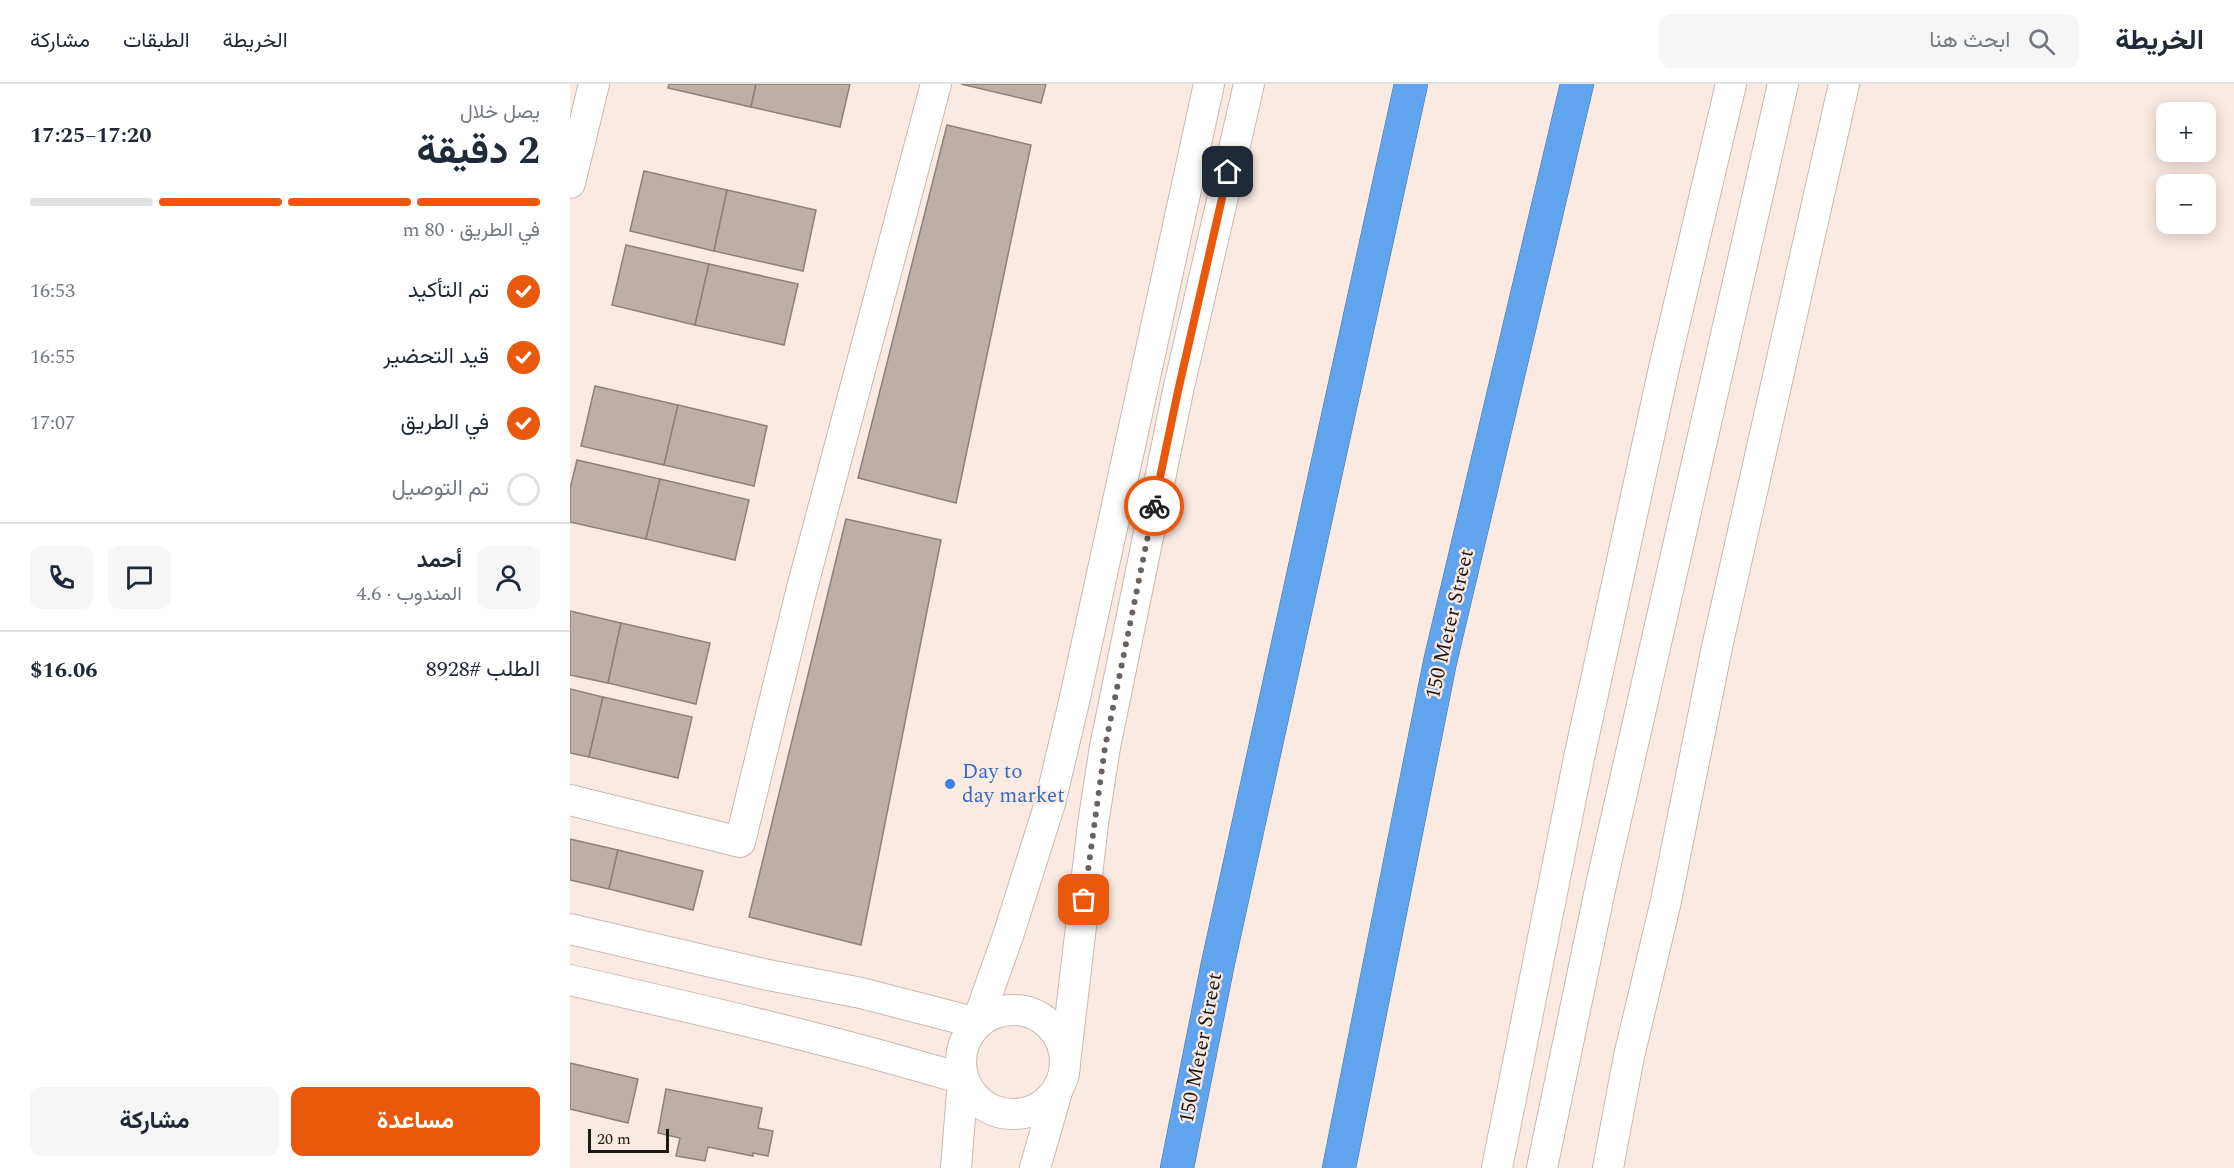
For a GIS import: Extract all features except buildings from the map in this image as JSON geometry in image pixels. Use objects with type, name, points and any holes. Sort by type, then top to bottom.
[{"type":"highway","name":"150 Meter Street","points":[[1177,1168],[1218,963],[1411,84]]},
{"type":"highway","name":"150 Meter Street","points":[[1339,1168],[1440,662],[1577,84]]},
{"type":"street","points":[[570,183],[594,84]]},
{"type":"street","points":[[570,800],[740,842],[801,592],[936,84]]},
{"type":"street","points":[[956,1168],[963,1079],[960,1064],[962,1049],[977,1023],[1011,926],[1052,792],[1074,702],[1209,84]]},
{"type":"street","points":[[1035,1168],[1062,1076],[1093,824],[1105,747],[1178,391],[1248,84]]},
{"type":"street","points":[[1497,1168],[1579,758],[1664,368],[1731,84]]},
{"type":"street","points":[[1542,1168],[1603,873],[1783,84]]},
{"type":"street","points":[[1608,1168],[1629,1056],[1666,901],[1717,647],[1844,84]]},
{"type":"street","points":[[570,929],[763,974],[861,993],[977,1023],[1005,1010],[1020,1010],[1047,1023],[1057,1035],[1063,1048],[1062,1076],[1047,1102],[1033,1111],[1016,1115],[999,1113],[984,1106],[971,1094],[963,1079],[751,1021],[570,980]]},
{"type":"street","points":[[751,1021],[760,1007],[763,974]]},
{"type":"way so far","points":[[1084,900],[1105,747],[1154,506]]},
{"type":"place","name":"Day to day market","points":[[950,784]]},
{"type":"route","points":[[1154,506],[1228,172]]}]
